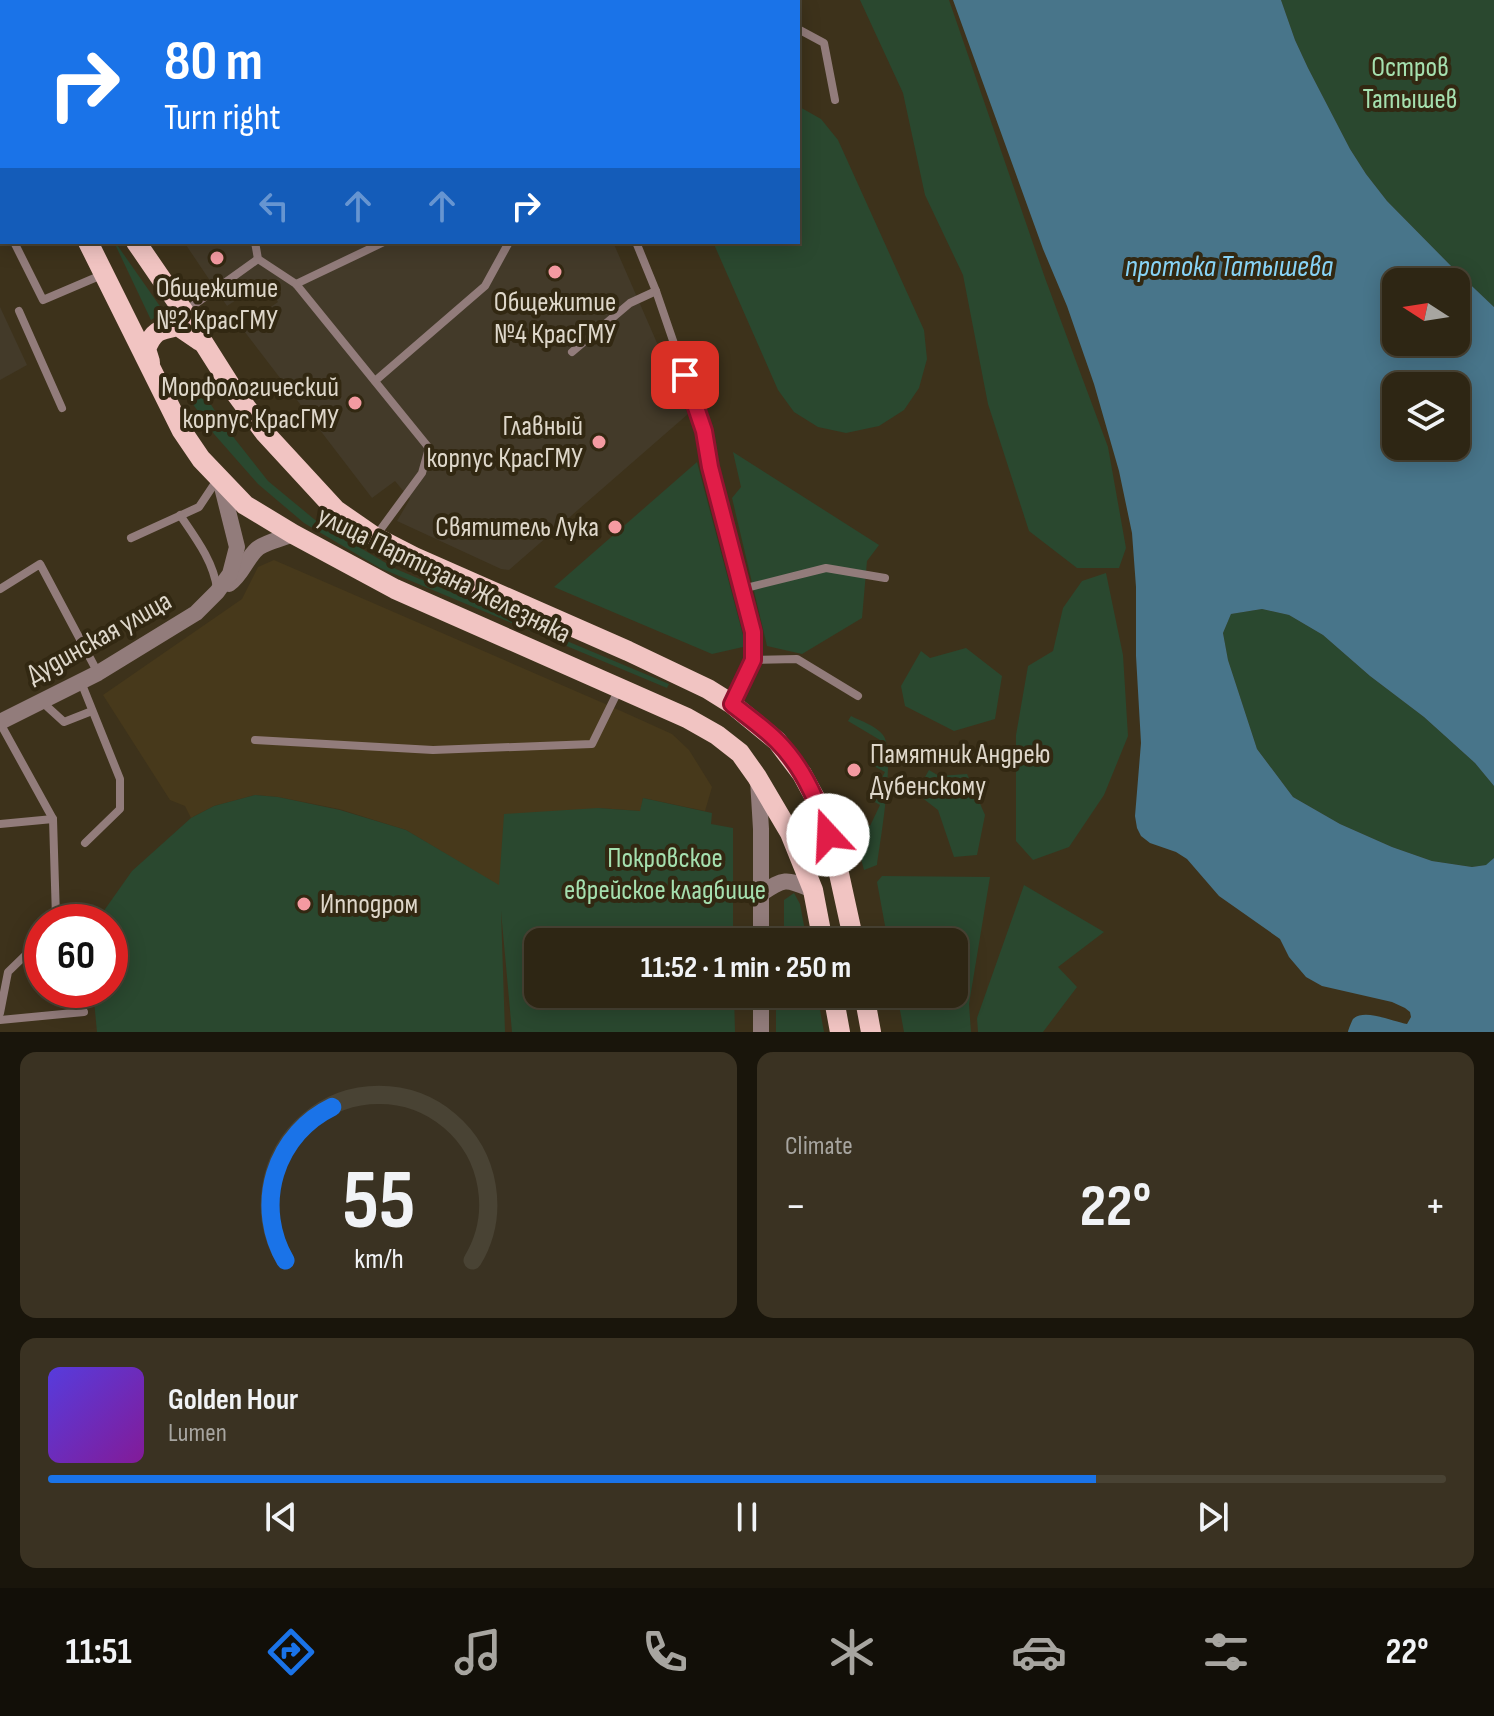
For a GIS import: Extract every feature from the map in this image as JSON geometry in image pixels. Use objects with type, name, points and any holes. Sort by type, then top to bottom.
[{"type":"main road","name":"улица Партизана Железняка","points":[[89,244],[182,431],[201,459],[245,505],[395,589],[687,718],[717,735],[740,753],[790,833],[813,890],[820,928]]},
{"type":"main road","name":"улица Партизана Железняка","points":[[137,244],[265,433],[336,510],[375,537],[414,557],[708,689],[732,704],[777,741],[802,774],[821,809],[851,928]]},
{"type":"main road","points":[[151,368],[146,349],[151,337],[159,330],[178,326],[204,343]]},
{"type":"main road","points":[[836,1008],[840,1032]]},
{"type":"main road","points":[[867,1008],[871,1032]]},
{"type":"street","points":[[217,592],[230,574],[237,547],[219,477]]},
{"type":"street","name":"Дудинская улица","points":[[0,722],[98,673],[196,613],[217,592],[235,580],[258,548],[293,534]]},
{"type":"street","points":[[757,777],[761,829],[761,928]]},
{"type":"street","points":[[762,893],[780,881],[794,882],[813,890]]},
{"type":"street","points":[[761,1008],[761,1032]]},
{"type":"lane","points":[[800,30],[824,43],[835,100]]},
{"type":"lane","points":[[15,244],[43,300],[104,274]]},
{"type":"lane","points":[[255,244],[258,259],[296,284],[429,448],[422,473],[375,537]]},
{"type":"lane","points":[[296,284],[380,244]]},
{"type":"lane","points":[[375,381],[485,286],[510,244]]},
{"type":"lane","points":[[637,244],[704,431],[710,467],[753,632],[753,660],[732,704]]},
{"type":"lane","points":[[184,312],[258,259]]},
{"type":"lane","points":[[572,352],[630,303],[656,291]]},
{"type":"lane","points":[[19,311],[62,408]]},
{"type":"lane","points":[[131,538],[199,507],[219,477]]},
{"type":"lane","points":[[180,515],[201,545],[216,580],[217,592]]},
{"type":"lane","points":[[0,589],[40,564],[98,673]]},
{"type":"lane","points":[[742,589],[826,568],[885,578]]},
{"type":"lane","points":[[753,660],[797,659],[858,696]]},
{"type":"lane","points":[[81,682],[120,779],[120,809],[85,843]]},
{"type":"lane","points":[[255,740],[433,750],[592,744],[619,689]]},
{"type":"lane","points":[[41,701],[64,722],[92,711]]},
{"type":"lane","points":[[0,722],[53,819],[56,904]]},
{"type":"lane","points":[[0,824],[53,819]]},
{"type":"lane","points":[[0,1013],[8,972],[24,956]]},
{"type":"lane","points":[[0,1020],[84,1012]]},
{"type":"shaded area","points":[[185,244],[614,244],[688,414],[509,570],[501,569],[397,521],[410,499],[395,481],[372,498],[241,327],[278,302],[265,281],[227,306]]},
{"type":"shaded area","points":[[0,307],[27,365],[0,380]]},
{"type":"shaded area","points":[[274,560],[672,734],[689,750],[712,787],[705,811],[643,798],[641,811],[598,808],[499,886],[406,830],[339,809],[255,795],[214,806],[191,818],[185,806],[170,800],[103,695],[242,599],[258,567]]},
{"type":"green space","points":[[860,0],[949,0],[1045,278],[1108,447],[1126,548],[1119,568],[1077,568],[1029,531],[988,404],[963,275],[925,195],[903,93]]},
{"type":"green space","name":"Остров Татышев","points":[[1281,0],[1494,0],[1494,307],[1470,284],[1470,268],[1453,268],[1387,201],[1366,174],[1350,149],[1295,40]]},
{"type":"green space","points":[[800,107],[821,119],[838,140],[924,330],[927,359],[919,388],[904,410],[879,426],[846,433],[818,427],[794,412],[778,390],[714,244],[800,244]]},
{"type":"green space","points":[[115,244],[164,312],[151,320]]},
{"type":"green space","points":[[198,385],[227,429],[268,481],[320,524],[396,569],[669,684],[667,688],[380,568],[304,523],[258,484],[214,434],[185,393]]},
{"type":"green space","points":[[733,452],[879,545],[867,561],[862,618],[802,654],[767,646],[732,498],[741,487]]},
{"type":"green space","points":[[697,462],[743,635],[743,647],[712,654],[554,587]]},
{"type":"green space","points":[[1106,573],[1123,655],[1128,736],[1104,795],[1069,847],[1033,860],[1016,841],[1016,735],[1028,666],[1053,651],[1063,608],[1082,581]]},
{"type":"green space","points":[[1262,609],[1289,615],[1323,635],[1475,763],[1494,786],[1494,858],[1487,865],[1472,867],[1432,861],[1392,847],[1340,824],[1293,797],[1257,749],[1228,660],[1223,633],[1231,614]]},
{"type":"green space","points":[[966,648],[1002,676],[995,719],[954,731],[905,706],[901,686],[921,651],[930,658]]},
{"type":"green space","points":[[851,716],[872,726],[883,735],[887,745],[886,798],[877,865],[864,870],[852,825],[864,823],[870,826],[880,805],[866,797],[869,791],[874,793],[885,772],[868,763],[880,740],[848,721]]},
{"type":"green space","points":[[929,770],[939,776],[967,774],[985,815],[977,855],[954,857],[938,810],[916,793]]},
{"type":"green space","name":"Ипподром","points":[[255,795],[340,810],[406,830],[499,885],[504,814],[598,808],[640,811],[643,798],[712,813],[711,824],[733,828],[733,928],[524,928],[524,1008],[734,1008],[735,1032],[512,1032],[501,911],[505,1032],[97,1032],[95,1008],[128,1008],[128,904],[109,904],[132,871],[191,818],[214,806]]},
{"type":"green space","points":[[882,876],[990,877],[969,1004],[971,1032],[904,1032],[900,1008],[968,1008],[968,928],[885,928],[877,882]]},
{"type":"green space","points":[[1024,885],[1104,932],[1058,967],[1077,987],[1043,1032],[978,1032],[977,1018]]},
{"type":"green space","points":[[794,893],[800,904],[804,928],[784,928],[784,900]]},
{"type":"green space","points":[[776,1008],[820,1008],[824,1032],[776,1032]]},
{"type":"water","name":"протока Татышева","points":[[953,0],[1281,0],[1308,68],[1366,174],[1387,201],[1453,268],[1382,268],[1382,356],[1470,356],[1470,284],[1494,307],[1494,786],[1475,763],[1424,717],[1323,635],[1289,615],[1262,609],[1231,614],[1223,633],[1228,660],[1257,749],[1293,797],[1340,824],[1432,861],[1472,867],[1486,865],[1494,858],[1494,1032],[1348,1032],[1353,1019],[1358,1016],[1371,1015],[1407,1024],[1410,1012],[1392,1002],[1322,986],[1306,977],[1289,957],[1280,939],[1219,896],[1187,859],[1141,836],[1135,816],[1141,743],[1132,533],[1119,471],[1067,306],[1043,249]]},
{"type":"place","name":"Общежитие №2 КрасГМУ","points":[[217,258]]},
{"type":"place","name":"Общежитие №4 КрасГМУ","points":[[555,272]]},
{"type":"place","name":"Морфологический корпус КрасГМУ","points":[[355,403]]},
{"type":"place","name":"Главный корпус КрасГМУ","points":[[599,442]]},
{"type":"place","name":"Святитель Лука","points":[[615,527]]},
{"type":"place","name":"Памятник Андрею Дубенскому","points":[[854,770]]},
{"type":"place","name":"Ипподром","points":[[304,904]]},
{"type":"route","points":[[685,375],[704,431],[710,467],[753,632],[753,660],[732,704],[777,741],[802,774],[821,809],[828,835]]},
{"type":"park label","name":"Покровское еврейское кладбище","points":[[665,874]]}]
